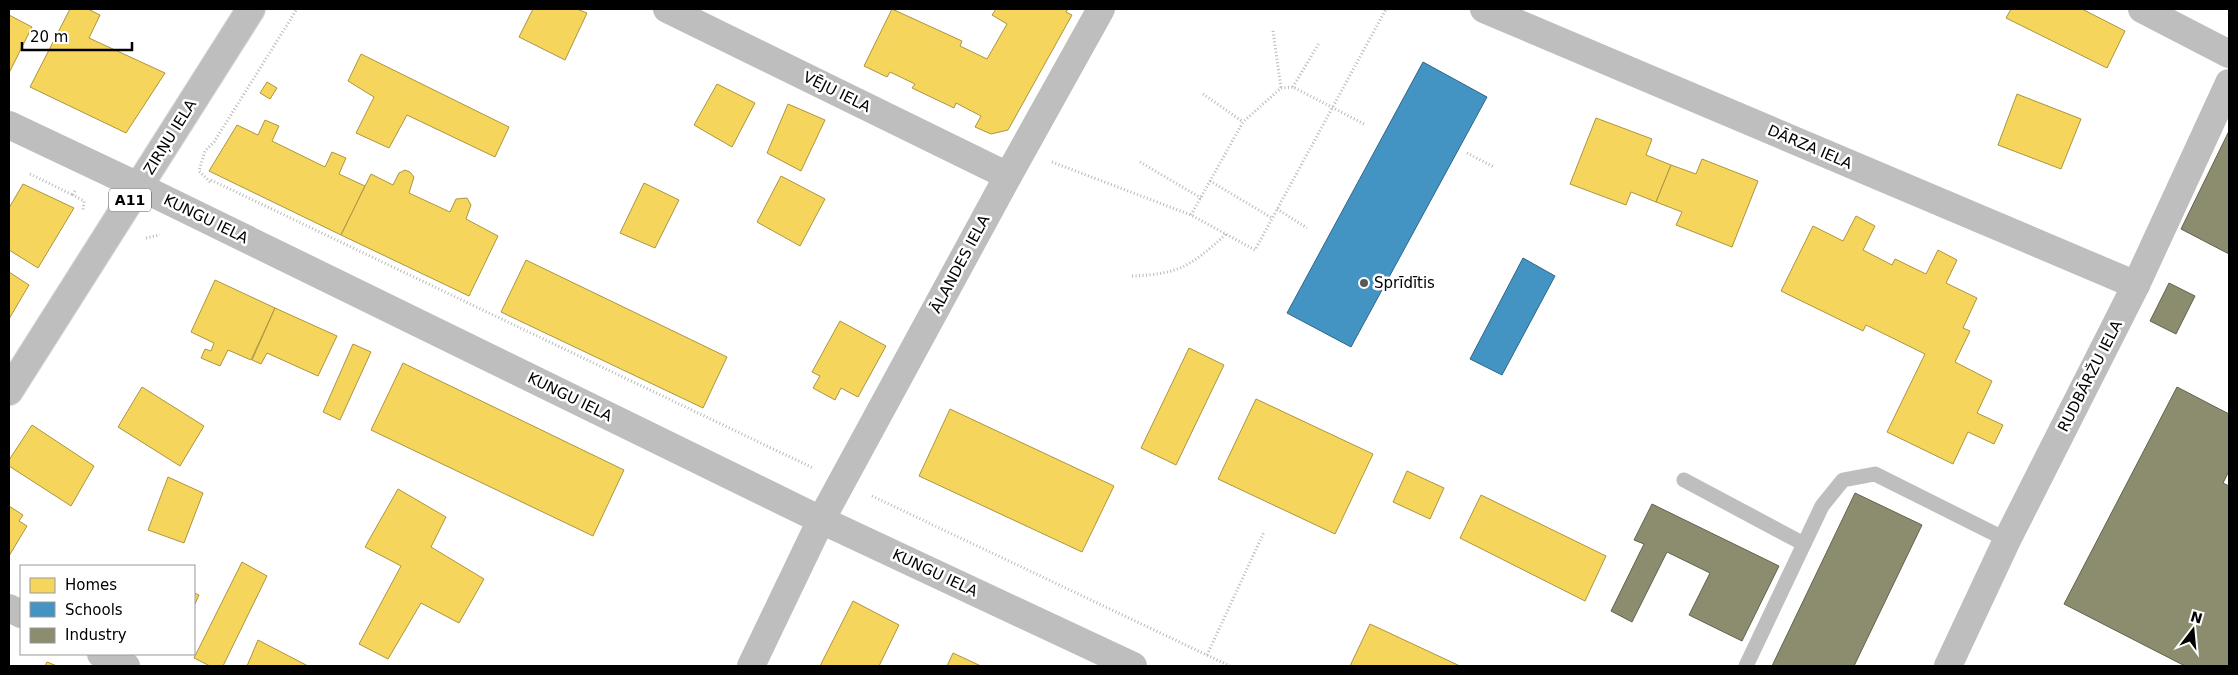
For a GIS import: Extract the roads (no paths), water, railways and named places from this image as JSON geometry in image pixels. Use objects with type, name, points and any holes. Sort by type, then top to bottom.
[{"type":"main road","name":"ZIRŅU IELA","points":[[9,391],[251,9]]},
{"type":"main road","name":"VĒJU IELA","points":[[667,9],[1008,176]]},
{"type":"main road","name":"ĀLANDES IELA","points":[[751,666],[821,520],[1022,150],[1101,9]]},
{"type":"main road","name":"DĀRZA IELA","points":[[1484,9],[2136,285]]},
{"type":"main road","points":[[2142,9],[2229,54]]},
{"type":"main road","name":"RUDBĀRŽU IELA","points":[[1948,666],[2007,540],[2136,285],[2229,83]]},
{"type":"main road","name":"KUNGU IELA","points":[[9,125],[138,186],[821,520],[1133,666]]},
{"type":"main road","points":[[103,655],[126,666]]},
{"type":"lane","points":[[1746,666],[1822,506],[1843,480],[1875,474],[2007,540]]},
{"type":"lane","points":[[1684,480],[1804,544]]},
{"type":"place","name":"Sprīdītis","points":[[1364,283]]}]
